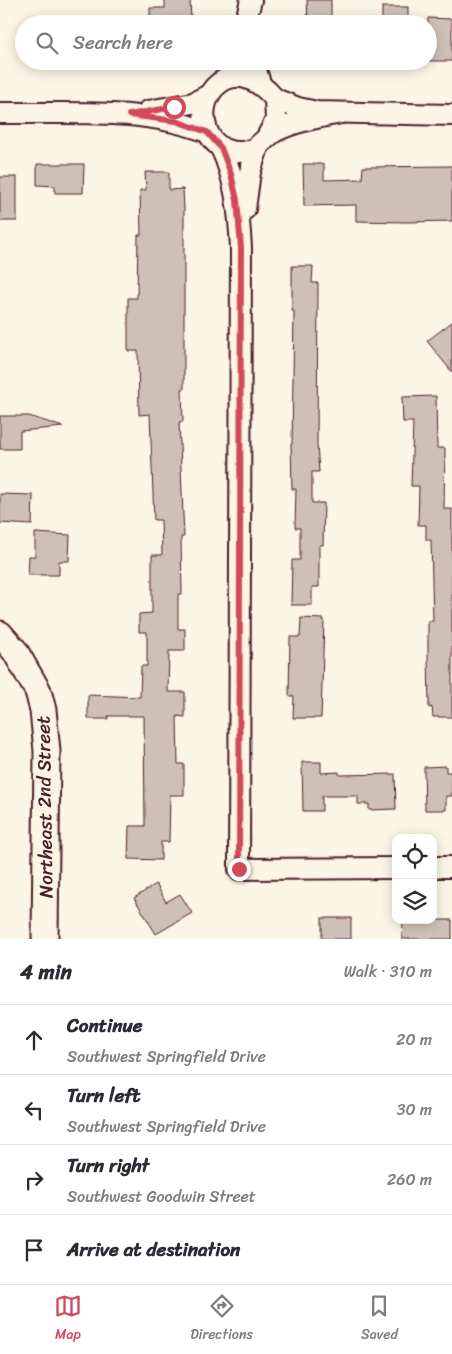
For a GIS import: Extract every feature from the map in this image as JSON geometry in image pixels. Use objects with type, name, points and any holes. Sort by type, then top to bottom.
[{"type":"street","points":[[227,70],[205,105],[203,115],[207,132],[221,148],[235,187],[241,248],[239,869],[392,868]]},
{"type":"street","points":[[256,70],[260,83]]},
{"type":"street","points":[[129,115],[192,103],[232,78],[251,78],[260,83],[275,99],[298,108],[316,112],[452,115]]},
{"type":"street","points":[[241,248],[250,172],[263,141],[276,120],[275,99]]},
{"type":"street","points":[[0,113],[129,115],[176,121],[207,132]]},
{"type":"street","points":[[221,148],[231,152],[249,151],[263,141],[296,124],[341,114]]},
{"type":"street","name":"Northeast 2nd Street","points":[[8,643],[38,691],[43,710],[47,751],[45,939]]},
{"type":"street","points":[[437,867],[452,867]]},
{"type":"building","points":[[165,0],[190,0],[191,15],[150,15],[150,8],[165,8]]},
{"type":"building","points":[[307,0],[331,0],[331,15],[308,15]]},
{"type":"building","points":[[382,7],[408,7],[408,15],[382,15]]},
{"type":"building","points":[[437,18],[452,19],[452,61],[437,61]]},
{"type":"building","points":[[37,164],[84,164],[83,193],[55,193],[55,186],[37,185]]},
{"type":"building","points":[[303,164],[324,164],[324,180],[362,179],[363,167],[452,166],[452,221],[356,221],[356,205],[304,206]]},
{"type":"building","points":[[145,172],[169,172],[169,190],[183,189],[184,209],[184,389],[182,389],[183,422],[179,422],[184,537],[181,537],[182,594],[178,594],[178,629],[185,629],[185,651],[169,651],[168,692],[185,692],[185,717],[177,716],[178,764],[184,764],[184,795],[170,795],[169,842],[161,842],[161,860],[128,859],[129,826],[145,826],[144,716],[108,716],[108,719],[88,719],[88,695],[140,697],[141,666],[147,666],[147,632],[139,632],[139,614],[152,613],[152,555],[162,555],[161,520],[154,520],[150,414],[139,415],[138,351],[128,351],[128,298],[137,298],[138,235],[141,235],[140,190],[146,190]]},
{"type":"building","points":[[0,177],[17,177],[17,221],[0,221]]},
{"type":"building","points":[[292,266],[313,266],[312,283],[318,283],[317,444],[319,472],[312,472],[312,503],[324,503],[323,545],[319,545],[319,587],[312,587],[312,605],[291,605],[292,560],[300,560],[300,528],[295,528],[296,489],[292,489],[291,444],[294,311],[292,311]]},
{"type":"building","points":[[452,322],[452,372],[427,341]]},
{"type":"building","points":[[436,396],[437,448],[445,448],[444,509],[452,509],[452,717],[433,717],[432,707],[429,708],[428,621],[433,621],[431,540],[426,540],[426,525],[418,525],[419,486],[411,486],[413,422],[403,422],[402,397]]},
{"type":"building","points":[[0,416],[29,416],[63,427],[20,431],[20,449],[0,449]]},
{"type":"building","points":[[0,494],[33,495],[32,525],[0,523]]},
{"type":"building","points":[[35,533],[70,535],[69,561],[59,561],[59,575],[28,575],[29,556],[35,556]]},
{"type":"building","points":[[301,618],[324,619],[321,718],[293,718],[294,696],[289,696],[290,637],[300,637]]},
{"type":"building","points":[[302,762],[321,762],[321,773],[339,772],[339,775],[395,774],[396,809],[369,810],[369,804],[358,804],[358,796],[322,796],[322,811],[303,811]]},
{"type":"building","points":[[446,766],[446,772],[452,772],[452,796],[446,796],[446,810],[425,810],[424,767]]},
{"type":"building","points":[[156,884],[166,902],[180,894],[192,913],[156,934],[134,898]]},
{"type":"building","points":[[322,918],[351,918],[351,939],[322,939]]},
{"type":"building","points":[[437,920],[452,920],[452,939],[402,939],[403,924],[437,924]]},
{"type":"route","points":[[174,107],[129,115],[176,121],[207,132],[221,148],[227,161],[235,187],[239,222],[241,248],[239,869]]}]
